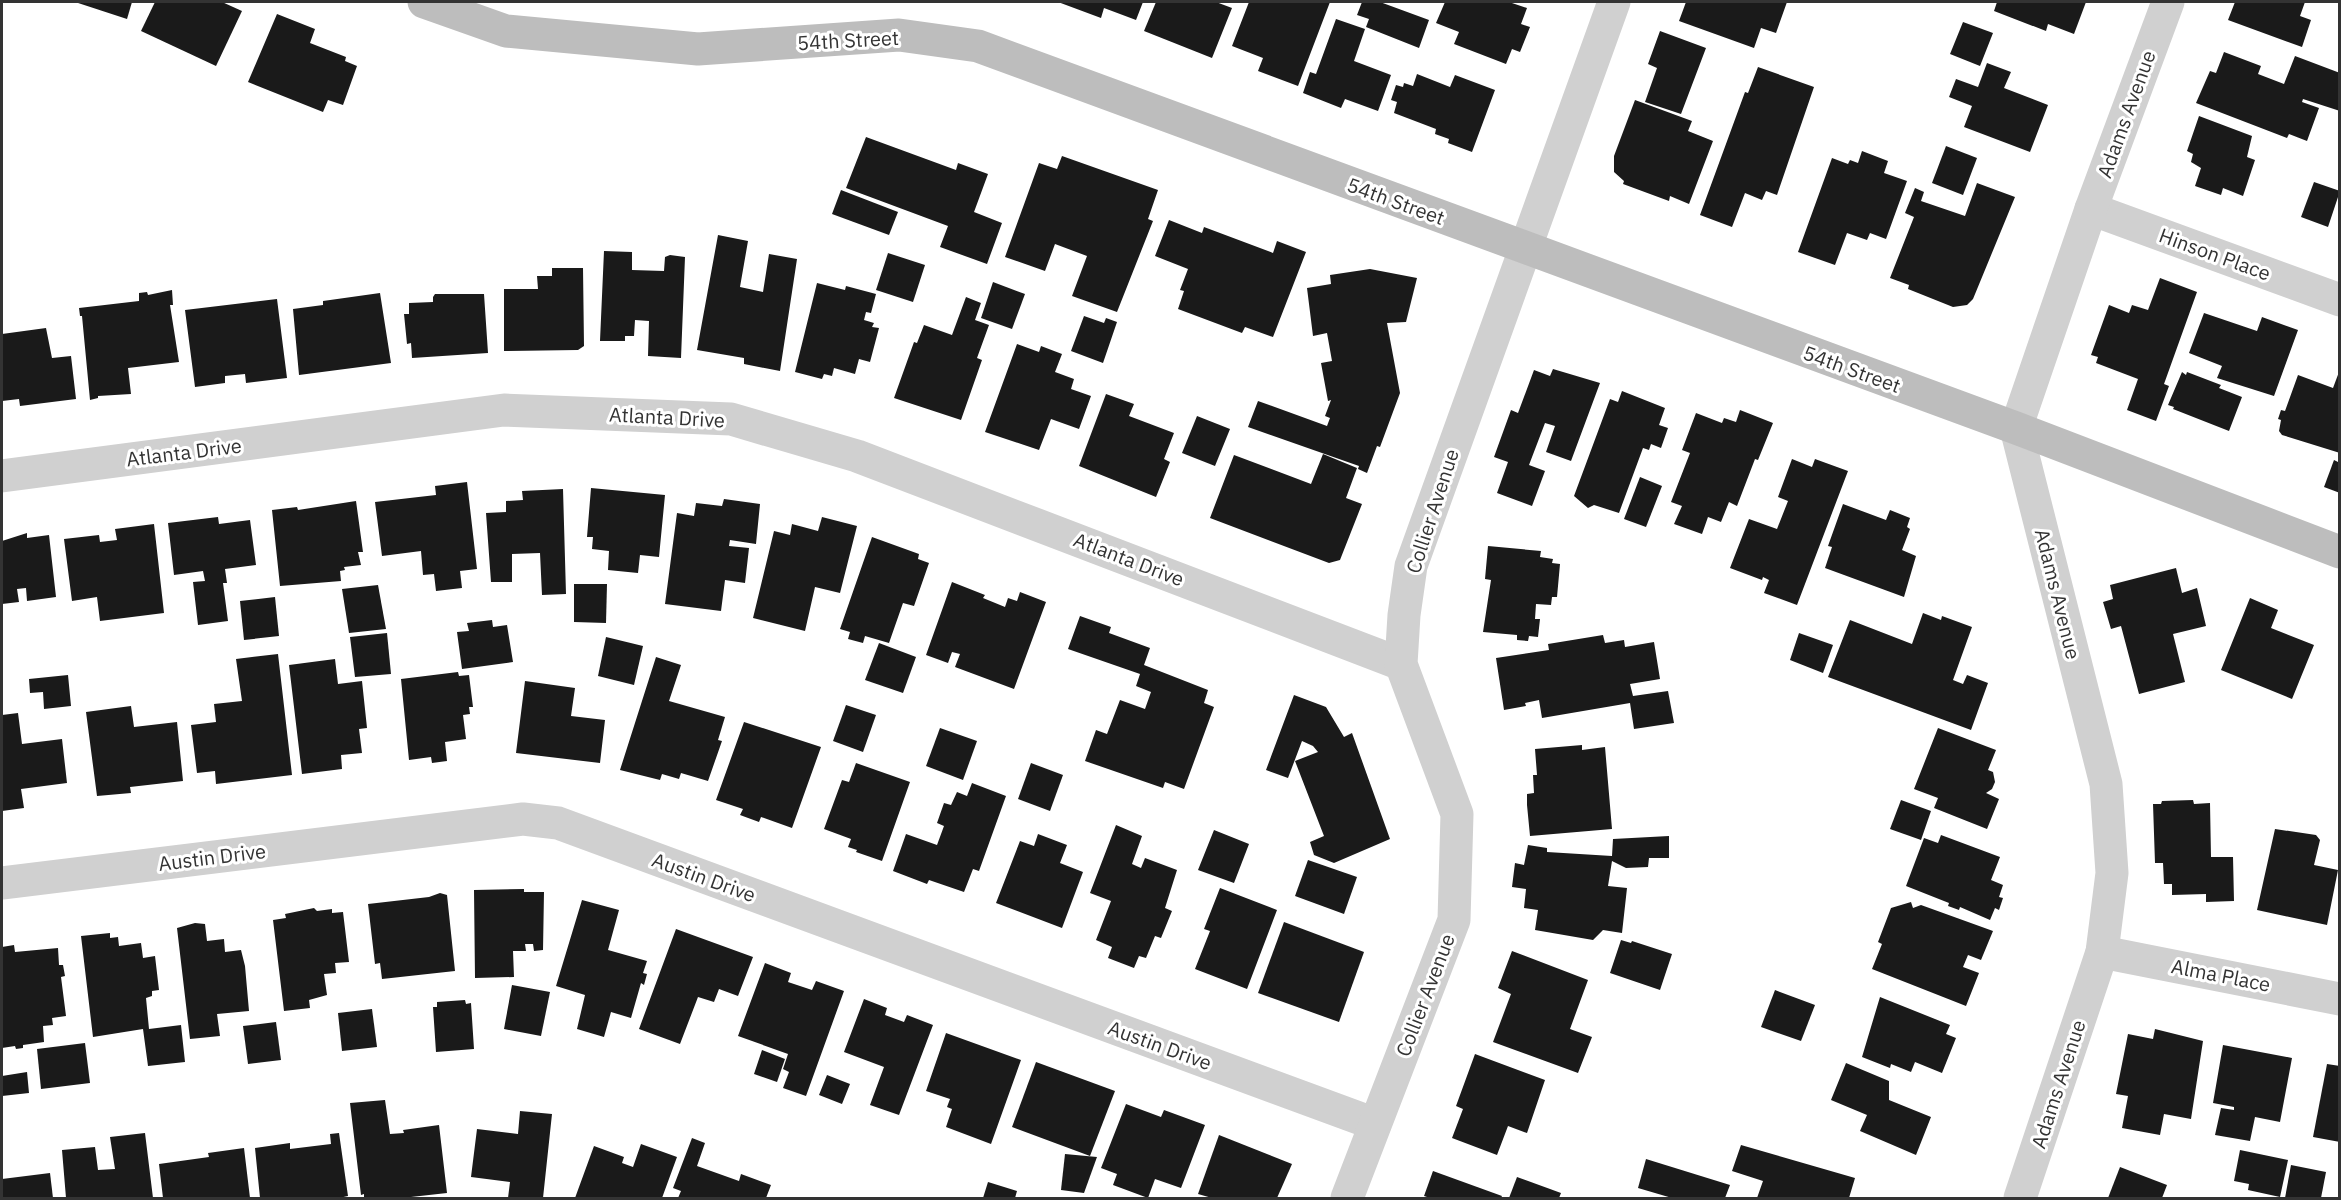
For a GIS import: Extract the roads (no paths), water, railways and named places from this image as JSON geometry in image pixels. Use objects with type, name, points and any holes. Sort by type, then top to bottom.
[{"type":"street","name":"54th Street","points":[[424,2],[506,31],[698,49],[899,35],[978,46],[1523,249],[2016,428],[2340,552]]},
{"type":"street","name":"Collier Avenue","points":[[1347,1198],[1454,920],[1457,814],[1401,664],[1404,615],[1411,566],[1523,249],[1614,2]]},
{"type":"street","name":"Adams Avenue","points":[[2020,1198],[2102,952],[2112,873],[2106,784],[2016,428],[2091,208],[2168,2]]},
{"type":"street","name":"Hinson Place","points":[[2091,208],[2340,300]]},
{"type":"street","name":"Atlanta Drive","points":[[2,476],[504,410],[731,419],[857,456],[1401,664]]},
{"type":"street","name":"Austin Drive","points":[[2,883],[523,819],[558,823],[1375,1124]]},
{"type":"street","name":"Alma Place","points":[[2102,952],[2340,999]]}]
